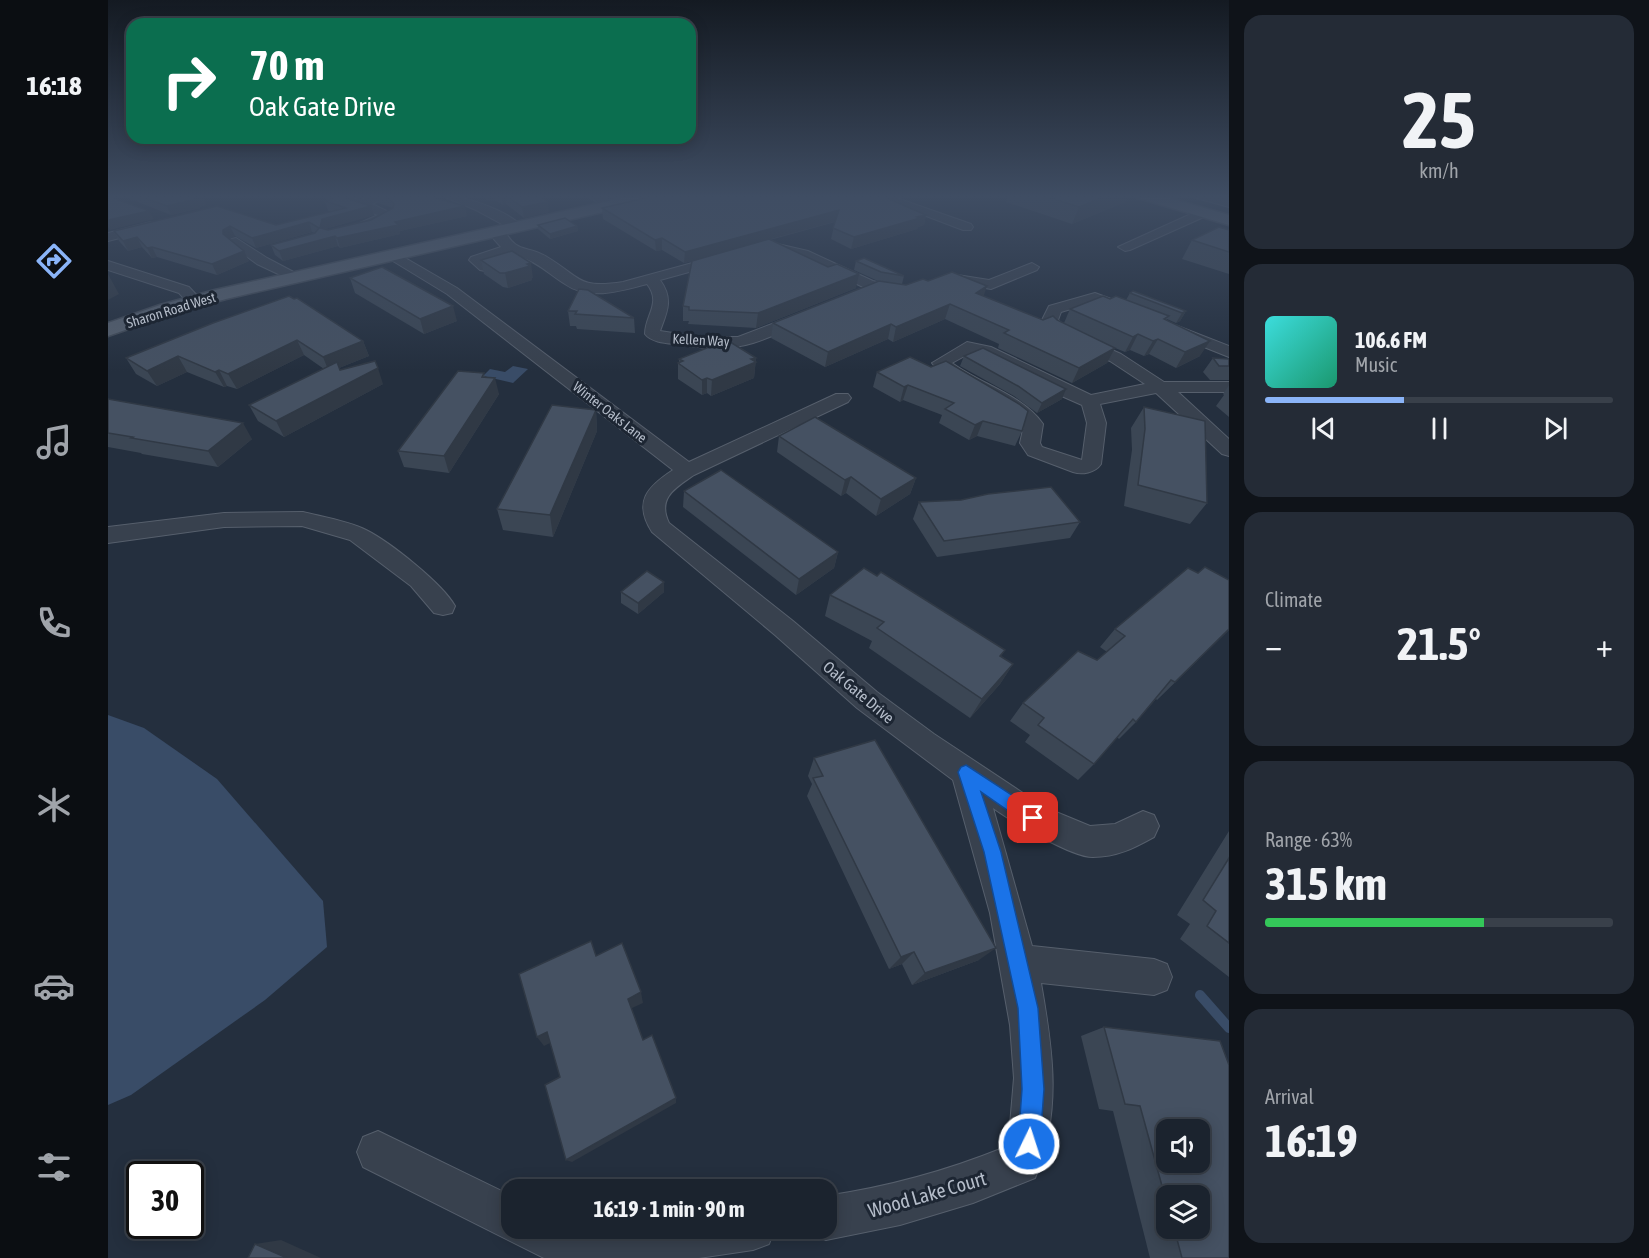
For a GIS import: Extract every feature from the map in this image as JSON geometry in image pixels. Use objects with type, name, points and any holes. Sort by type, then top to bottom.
[{"type":"main road","name":"Sharon Road West","points":[[108,330],[195,302],[399,254]]},
{"type":"street","points":[[254,255],[259,254]]},
{"type":"street","points":[[509,254],[550,264],[572,283],[589,289],[609,289],[740,254]]},
{"type":"street","points":[[801,254],[874,288],[902,293],[914,290]]},
{"type":"street","points":[[254,255],[296,277]]},
{"type":"street","name":"Winter Oaks Lane","points":[[393,255],[452,291],[500,326],[687,471]]},
{"type":"street","points":[[108,265],[184,290],[195,302]]},
{"type":"street","points":[[936,282],[958,278],[991,285],[1032,267]]},
{"type":"street","name":"Kellen Way","points":[[650,278],[661,290],[663,300],[652,334],[676,340],[744,341],[821,309]]},
{"type":"street","points":[[853,296],[874,288]]},
{"type":"street","points":[[1229,352],[1095,297],[1054,309],[1050,314],[1051,323],[1067,336],[1119,359],[1159,387],[1229,450]]},
{"type":"street","points":[[1089,401],[1094,405],[1097,417],[1095,442],[1091,464],[1080,468],[1035,451],[1030,443],[1034,424],[1021,411],[952,372],[941,363],[967,347],[985,351],[1045,382],[1089,401],[1159,387],[1229,387]]},
{"type":"street","points":[[687,471],[842,398]]},
{"type":"street","name":"Oak Gate Drive","points":[[687,471],[663,486],[653,499],[652,513],[660,527],[784,628],[867,700],[1033,818],[1090,842],[1118,839],[1143,826]]},
{"type":"street","points":[[108,535],[224,520],[303,519],[358,535],[419,580],[443,606]]},
{"type":"street","name":"Wood Lake Court","points":[[837,1217],[855,1215],[967,1186],[1020,1163],[1029,1144],[1033,1089],[1028,1008],[993,852],[966,772]]},
{"type":"street","points":[[1018,962],[1154,977]]},
{"type":"street","points":[[378,1152],[501,1214]]},
{"type":"street","points":[[554,1239],[581,1252],[674,1239]]},
{"type":"water","points":[[513,366],[528,369],[513,383],[483,376],[490,369],[505,372]]},
{"type":"water","points":[[108,715],[144,728],[217,779],[323,901],[327,947],[265,1000],[131,1095],[108,1105]]},
{"type":"building","points":[[176,254],[237,254],[212,264]]},
{"type":"building","points":[[503,254],[516,254],[531,263],[527,264],[530,266],[500,273],[481,260]]},
{"type":"building","points":[[718,254],[800,254],[828,267],[837,264],[859,274],[758,313],[689,310],[689,307],[683,306],[692,261]]},
{"type":"building","points":[[864,258],[904,276],[881,272],[856,261]]},
{"type":"building","points":[[382,267],[453,306],[420,319],[350,278]]},
{"type":"building","points":[[952,272],[987,286],[976,293],[1043,320],[1053,316],[1115,348],[1079,368],[1004,333],[1009,330],[950,304],[896,327],[891,324],[828,352],[773,323],[879,281],[906,285],[923,279],[928,281]]},
{"type":"building","points":[[579,289],[588,290],[634,318],[575,314],[577,311],[568,311]]},
{"type":"building","points":[[1133,291],[1186,311],[1182,313],[1130,293]]},
{"type":"building","points":[[289,296],[297,298],[363,341],[323,357],[297,340],[228,374],[219,370],[215,372],[178,356],[147,371],[126,358],[213,323]]},
{"type":"building","points":[[1103,296],[1110,299],[1116,296],[1169,316],[1164,319],[1210,341],[1185,352],[1158,339],[1153,341],[1138,334],[1133,337],[1070,309]]},
{"type":"building","points":[[727,340],[756,358],[751,359],[756,362],[712,380],[707,378],[702,380],[678,363],[683,361],[679,359]]},
{"type":"building","points":[[983,348],[1066,389],[1042,403],[1018,386],[964,356]]},
{"type":"building","points":[[910,357],[931,367],[946,361],[1019,404],[1028,411],[1022,431],[983,421],[975,425],[945,409],[954,403],[908,385],[904,387],[877,372]]},
{"type":"building","points":[[1213,358],[1229,359],[1229,366],[1219,366]]},
{"type":"building","points":[[375,361],[378,368],[276,421],[249,405],[337,362],[340,370]]},
{"type":"building","points":[[458,371],[484,373],[482,377],[495,378],[444,456],[398,451]]},
{"type":"building","points":[[108,399],[243,423],[208,451],[131,438],[133,437],[108,433]]},
{"type":"building","points":[[552,405],[596,410],[550,515],[497,509]]},
{"type":"building","points":[[1144,407],[1205,421],[1207,503],[1138,485],[1145,429]]},
{"type":"building","points":[[815,417],[916,478],[881,499],[851,477],[845,480],[779,436]]},
{"type":"building","points":[[721,470],[838,552],[799,579],[684,491]]},
{"type":"building","points":[[1051,487],[1080,522],[944,541],[919,502],[961,500],[988,494]]},
{"type":"building","points":[[1205,567],[1229,580],[1229,629],[1175,682],[1171,680],[1136,722],[1133,719],[1094,764],[1038,725],[1044,718],[1023,703],[1078,651],[1097,660],[1125,636],[1115,629],[1188,568],[1198,573]]},
{"type":"building","points":[[864,568],[877,576],[881,572],[1005,650],[1000,656],[1013,664],[982,699],[877,628],[884,622],[830,595]]},
{"type":"building","points":[[647,571],[664,582],[638,603],[621,592]]},
{"type":"building","points":[[875,740],[996,948],[925,973],[914,952],[901,957],[813,778],[823,776],[814,758]]},
{"type":"building","points":[[1229,858],[1229,943],[1207,926],[1216,911],[1203,900]]},
{"type":"building","points":[[591,941],[596,956],[622,943],[641,992],[628,999],[643,1040],[652,1035],[676,1098],[566,1160],[545,1085],[560,1077],[547,1032],[537,1037],[519,974]]},
{"type":"building","points":[[1104,1027],[1220,1041],[1229,1065],[1229,1258],[1182,1258],[1177,1239],[1210,1239],[1210,1185],[1162,1185],[1158,1173],[1210,1173],[1210,1119],[1156,1119],[1156,1164],[1140,1106],[1125,1104]]},
{"type":"building","points":[[255,1244],[287,1258],[248,1258]]},
{"type":"waterway","points":[[1200,995],[1229,1028]]},
{"type":"route","points":[[1029,1144],[1033,1089],[1028,1008],[993,852],[966,772],[1033,818]]}]
